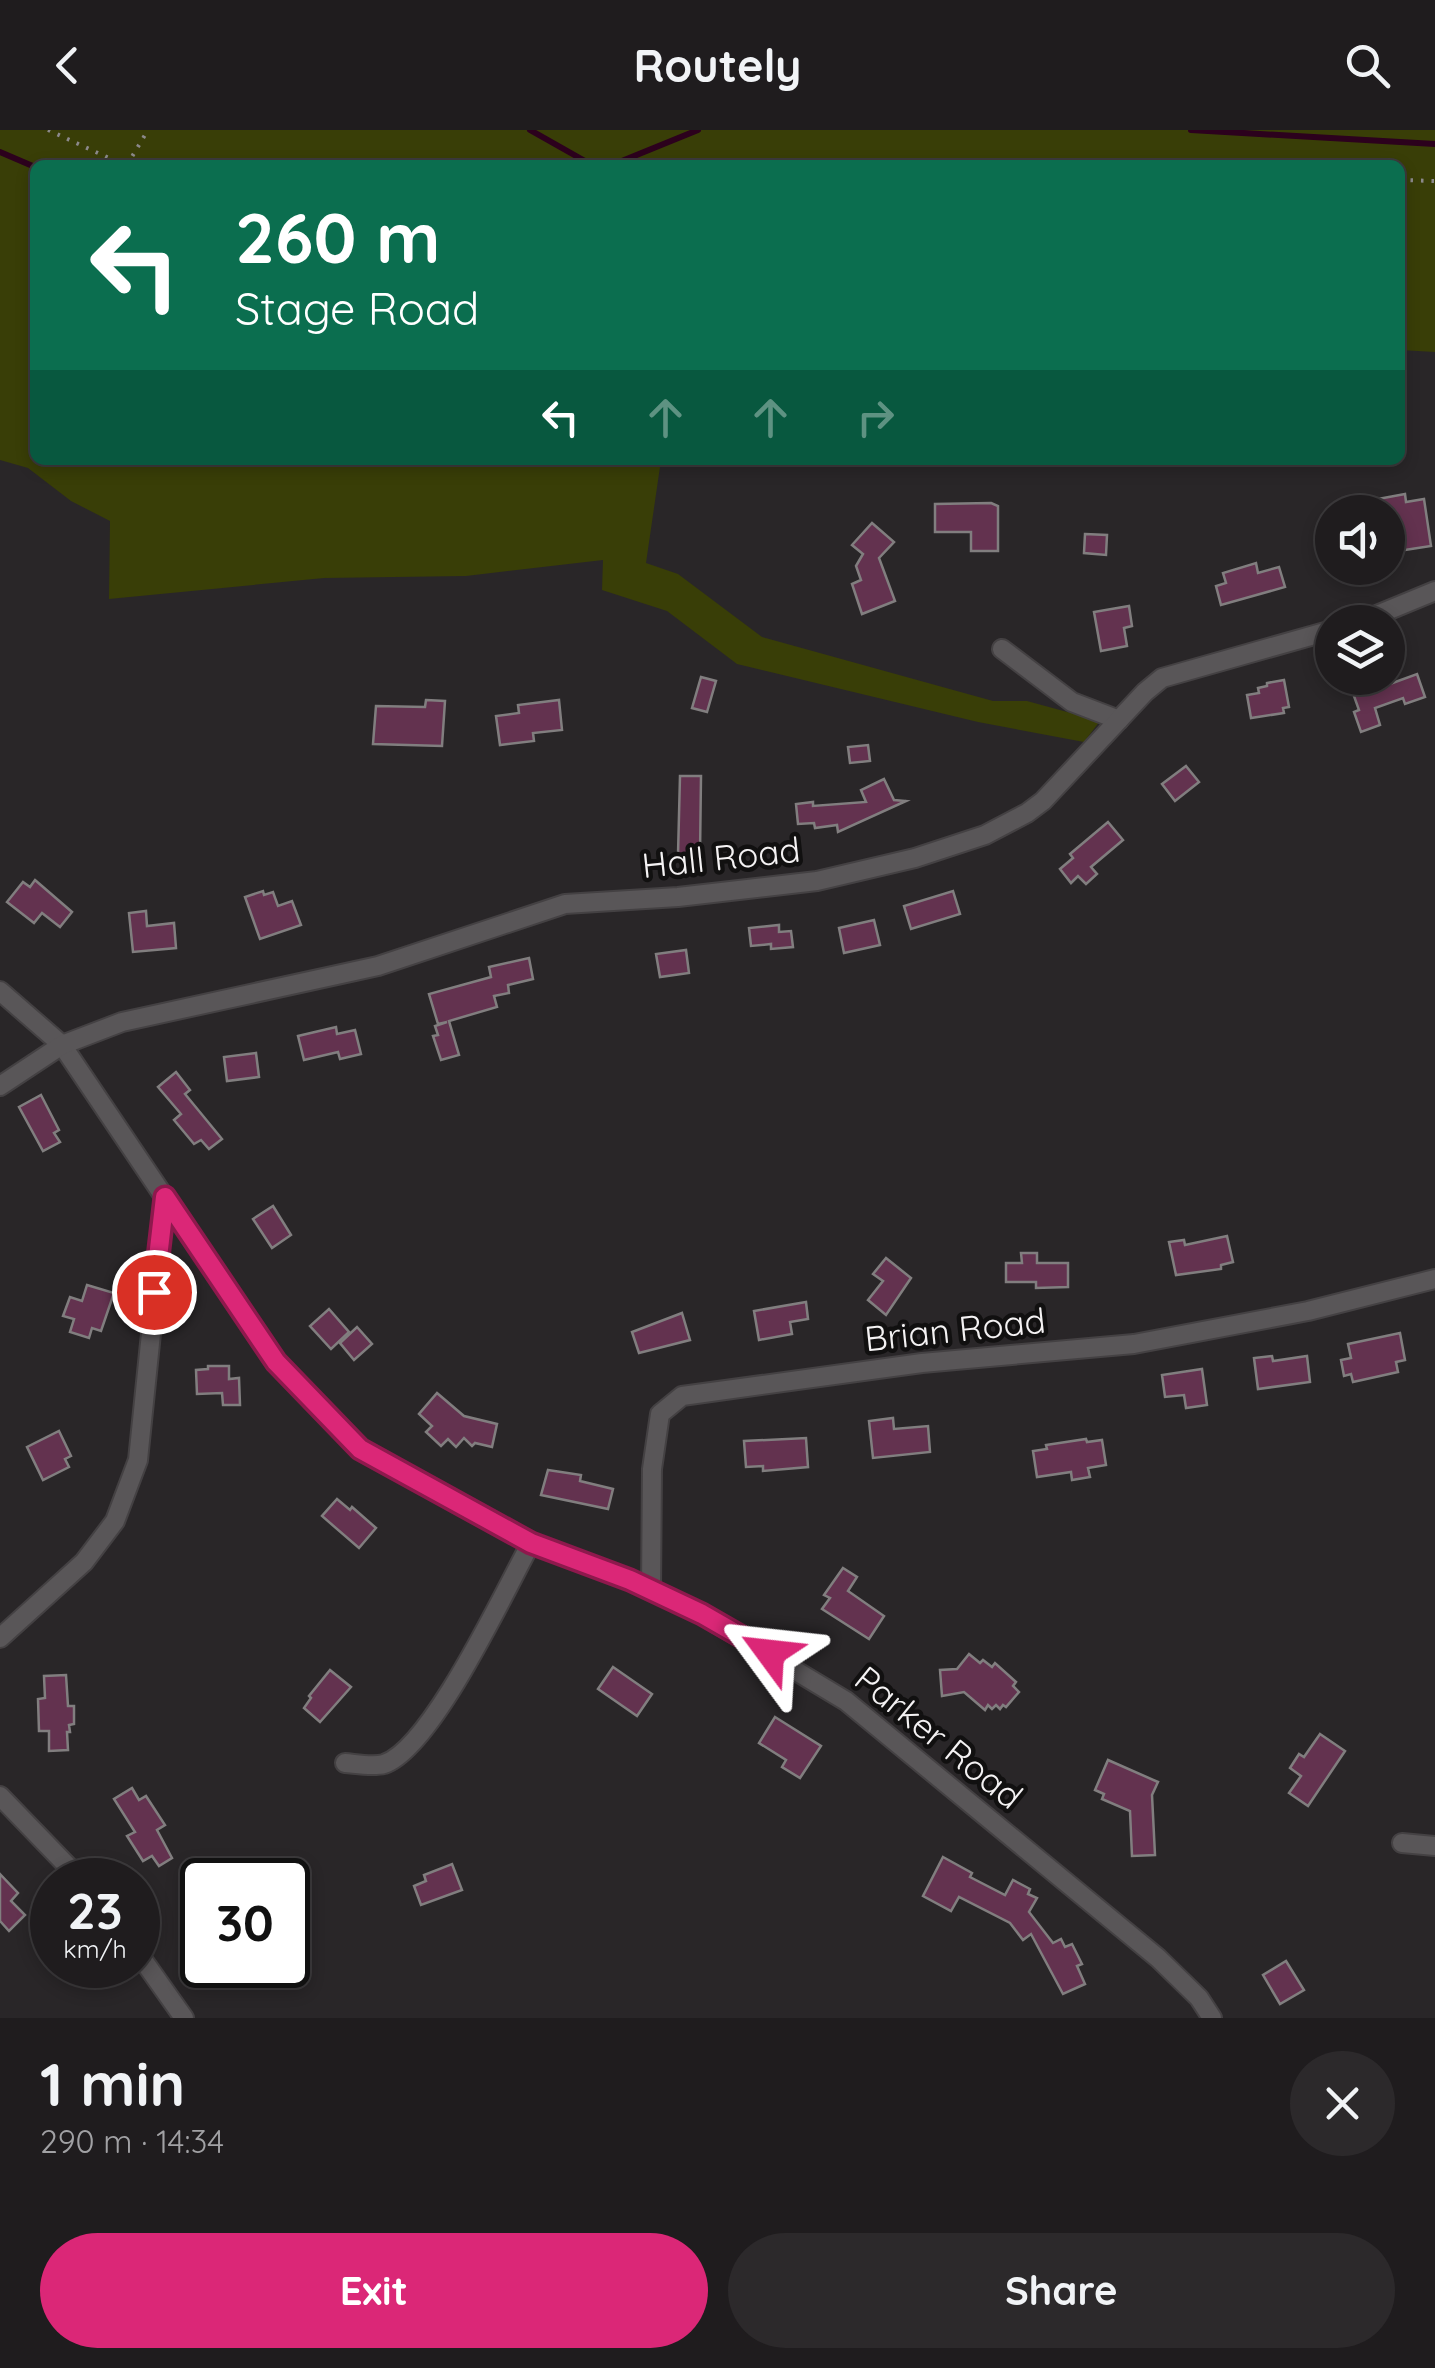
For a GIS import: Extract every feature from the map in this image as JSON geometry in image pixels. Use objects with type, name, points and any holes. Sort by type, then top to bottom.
[{"type":"street","points":[[1402,605],[1435,592]]},
{"type":"street","name":"Hall Road","points":[[0,1086],[62,1045],[122,1022],[378,966],[565,904],[678,897],[817,881],[915,858],[986,835],[1027,813],[1065,780],[1153,685],[1172,674],[1315,635]]},
{"type":"street","points":[[1002,649],[1072,702],[1119,720]]},
{"type":"street","name":"Parker Road","points":[[0,991],[62,1045],[276,1362],[360,1449],[531,1543],[651,1590],[736,1634],[846,1701],[1158,1958],[1199,1998],[1212,2018]]},
{"type":"street","points":[[0,1638],[84,1562],[115,1521],[138,1460],[165,1197]]},
{"type":"street","name":"Brian Road","points":[[651,1590],[652,1469],[660,1414],[682,1396],[922,1362],[1134,1344],[1308,1311],[1435,1279]]},
{"type":"street","points":[[345,1763],[382,1764],[412,1746],[436,1716],[531,1543]]},
{"type":"street","points":[[0,1796],[61,1858]]},
{"type":"street","points":[[1402,1843],[1435,1846]]},
{"type":"street","points":[[160,1984],[184,2018]]},
{"type":"path","points":[[48,130],[115,160]]},
{"type":"path","points":[[129,160],[148,130]]},
{"type":"path","points":[[1405,180],[1435,181]]},
{"type":"green space","points":[[0,130],[1435,130],[1435,352],[1405,350],[1405,160],[30,160],[30,465],[660,465],[646,563],[678,574],[762,637],[993,701],[1027,701],[1100,721],[1084,742],[978,722],[737,664],[667,611],[602,590],[603,560],[466,576],[324,578],[109,599],[110,521],[71,501],[28,468],[0,460]]},
{"type":"building","points":[[1405,494],[1406,502],[1424,499],[1431,546],[1405,550],[1405,495],[1400,495]]},
{"type":"building","points":[[935,504],[998,506],[998,551],[971,551],[971,532],[935,532]]},
{"type":"building","points":[[872,523],[894,542],[879,558],[895,601],[862,614],[852,584],[861,580],[856,566],[863,554],[852,545]]},
{"type":"building","points":[[1085,534],[1107,535],[1106,555],[1084,553]]},
{"type":"building","points":[[1256,563],[1258,573],[1279,567],[1285,587],[1221,605],[1216,586],[1226,583],[1223,573]]},
{"type":"building","points":[[1129,606],[1132,626],[1124,628],[1127,646],[1101,651],[1094,612]]},
{"type":"building","points":[[1417,674],[1425,697],[1405,704],[1403,698],[1375,708],[1380,725],[1361,732],[1354,695],[1405,695],[1405,678]]},
{"type":"building","points":[[701,677],[716,681],[707,712],[692,708]]},
{"type":"building","points":[[1284,680],[1289,707],[1283,708],[1284,713],[1251,718],[1247,695],[1259,693],[1258,688],[1267,683]]},
{"type":"building","points":[[426,700],[445,701],[442,746],[373,744],[376,706],[425,707]]},
{"type":"building","points":[[559,700],[562,730],[533,733],[534,741],[500,745],[496,716],[519,713],[518,705]]},
{"type":"building","points":[[868,745],[870,761],[850,763],[848,747]]},
{"type":"building","points":[[1186,766],[1199,782],[1175,801],[1162,784]]},
{"type":"building","points":[[680,776],[701,776],[700,855],[678,855]]},
{"type":"building","points":[[884,779],[894,800],[906,801],[838,832],[837,825],[815,828],[814,823],[798,824],[796,804],[866,802],[861,790]]},
{"type":"building","points":[[1108,822],[1123,840],[1091,867],[1097,874],[1086,884],[1078,876],[1071,883],[1060,869],[1073,858],[1070,854]]},
{"type":"building","points":[[35,880],[72,912],[60,927],[42,913],[34,923],[7,902],[23,882],[30,887]]},
{"type":"building","points":[[263,891],[264,895],[273,892],[278,906],[292,901],[301,925],[260,939],[245,897]]},
{"type":"building","points":[[953,891],[960,914],[911,929],[904,906]]},
{"type":"building","points":[[146,911],[147,926],[174,923],[176,948],[133,952],[129,913]]},
{"type":"building","points":[[874,920],[880,945],[844,953],[839,928]]},
{"type":"building","points":[[779,925],[779,932],[791,931],[793,947],[751,946],[749,928]]},
{"type":"building","points":[[686,950],[689,973],[660,977],[656,954]]},
{"type":"building","points":[[529,958],[533,979],[508,985],[509,993],[494,996],[497,1007],[449,1021],[459,1055],[441,1060],[433,1036],[438,1035],[435,1026],[447,1022],[438,1024],[429,994],[491,977],[489,967]]},
{"type":"building","points":[[336,1027],[337,1034],[355,1030],[361,1054],[340,1059],[338,1052],[304,1060],[298,1036]]},
{"type":"building","points":[[256,1053],[259,1077],[227,1081],[224,1057]]},
{"type":"building","points":[[176,1072],[190,1090],[185,1094],[222,1139],[209,1149],[201,1140],[194,1144],[174,1120],[181,1114],[158,1087]]},
{"type":"building","points":[[41,1095],[59,1130],[54,1133],[60,1142],[43,1151],[19,1107]]},
{"type":"building","points":[[273,1206],[291,1235],[272,1248],[253,1219]]},
{"type":"building","points":[[1227,1236],[1233,1262],[1221,1265],[1221,1269],[1176,1275],[1169,1242],[1184,1240],[1185,1245]]},
{"type":"building","points":[[1021,1253],[1037,1253],[1037,1263],[1068,1263],[1068,1287],[1036,1288],[1036,1282],[1006,1282],[1006,1263],[1022,1263]]},
{"type":"building","points":[[886,1258],[911,1278],[886,1315],[868,1300],[883,1281],[873,1274]]},
{"type":"building","points":[[87,1285],[114,1293],[101,1331],[92,1328],[89,1338],[70,1332],[74,1319],[63,1316],[70,1297],[82,1301]]},
{"type":"building","points":[[806,1302],[808,1319],[790,1322],[792,1334],[759,1340],[754,1311]]},
{"type":"building","points":[[329,1309],[349,1332],[331,1349],[310,1326]]},
{"type":"building","points":[[682,1313],[690,1340],[639,1353],[632,1332]]},
{"type":"building","points":[[357,1327],[372,1344],[354,1360],[340,1343]]},
{"type":"building","points":[[1400,1333],[1405,1360],[1396,1362],[1398,1372],[1353,1382],[1351,1374],[1344,1376],[1341,1360],[1351,1358],[1348,1344]]},
{"type":"building","points":[[1272,1356],[1273,1361],[1307,1356],[1310,1382],[1258,1389],[1254,1358]]},
{"type":"building","points":[[229,1366],[229,1379],[239,1378],[240,1405],[223,1405],[222,1393],[197,1394],[196,1370]]},
{"type":"building","points":[[1202,1369],[1207,1405],[1186,1408],[1184,1395],[1165,1397],[1162,1375]]},
{"type":"building","points":[[437,1393],[464,1416],[497,1424],[492,1447],[475,1443],[472,1446],[464,1438],[456,1447],[448,1439],[441,1446],[426,1432],[432,1426],[419,1414]]},
{"type":"building","points":[[893,1418],[894,1429],[928,1426],[930,1452],[873,1458],[869,1421]]},
{"type":"building","points":[[59,1431],[71,1456],[65,1459],[69,1467],[43,1480],[27,1447]]},
{"type":"building","points":[[806,1438],[808,1467],[763,1471],[763,1466],[746,1467],[744,1441]]},
{"type":"building","points":[[1086,1439],[1102,1440],[1106,1465],[1088,1468],[1090,1477],[1072,1480],[1071,1472],[1037,1477],[1033,1451]]},
{"type":"building","points":[[548,1470],[581,1475],[580,1481],[613,1489],[608,1509],[541,1495]]},
{"type":"building","points":[[337,1499],[376,1528],[359,1548],[322,1516]]},
{"type":"building","points":[[843,1568],[857,1577],[848,1591],[884,1616],[869,1639],[822,1609],[830,1598],[824,1595]]},
{"type":"building","points":[[969,1654],[980,1663],[983,1660],[992,1667],[995,1663],[1016,1682],[1013,1686],[1019,1692],[1006,1707],[1000,1709],[996,1705],[992,1709],[988,1705],[985,1710],[964,1692],[942,1696],[940,1670],[957,1669]]},
{"type":"building","points":[[613,1667],[652,1694],[637,1716],[598,1689]]},
{"type":"building","points":[[330,1670],[351,1687],[320,1722],[304,1708]]},
{"type":"building","points":[[66,1675],[68,1706],[74,1706],[74,1724],[69,1725],[67,1732],[68,1750],[49,1751],[49,1731],[39,1731],[38,1699],[45,1698],[44,1676]]},
{"type":"building","points":[[775,1717],[821,1746],[800,1778],[782,1767],[786,1760],[759,1743]]},
{"type":"building","points":[[1320,1734],[1345,1751],[1308,1806],[1289,1793],[1301,1776],[1290,1768],[1299,1754],[1304,1757]]},
{"type":"building","points":[[1108,1760],[1158,1782],[1152,1795],[1155,1855],[1132,1856],[1130,1811],[1102,1799],[1104,1794],[1095,1790]]},
{"type":"building","points":[[132,1788],[139,1800],[146,1796],[165,1825],[157,1830],[172,1858],[160,1865],[160,1858],[141,1858],[127,1836],[135,1832],[114,1799]]},
{"type":"building","points":[[943,1857],[1005,1895],[1013,1880],[1030,1889],[1028,1894],[1037,1898],[1029,1912],[1053,1943],[1061,1939],[1065,1947],[1072,1944],[1082,1964],[1077,1966],[1085,1984],[1063,1994],[1031,1934],[1023,1940],[1010,1923],[959,1897],[951,1911],[923,1896]]},
{"type":"building","points":[[452,1864],[462,1890],[421,1905],[414,1886],[426,1881],[424,1875]]},
{"type":"building","points":[[0,1874],[18,1893],[11,1901],[25,1915],[9,1931],[0,1921]]},
{"type":"building","points":[[1286,1961],[1304,1990],[1280,2004],[1263,1975]]},
{"type":"waterway","points":[[530,130],[583,160]]},
{"type":"waterway","points":[[624,160],[698,130]]},
{"type":"waterway","points":[[1191,130],[1435,144]]},
{"type":"waterway","points":[[0,152],[30,165]]},
{"type":"route","points":[[154,1292],[165,1197],[276,1362],[360,1449],[531,1543],[630,1580],[702,1614],[770,1653]]}]
